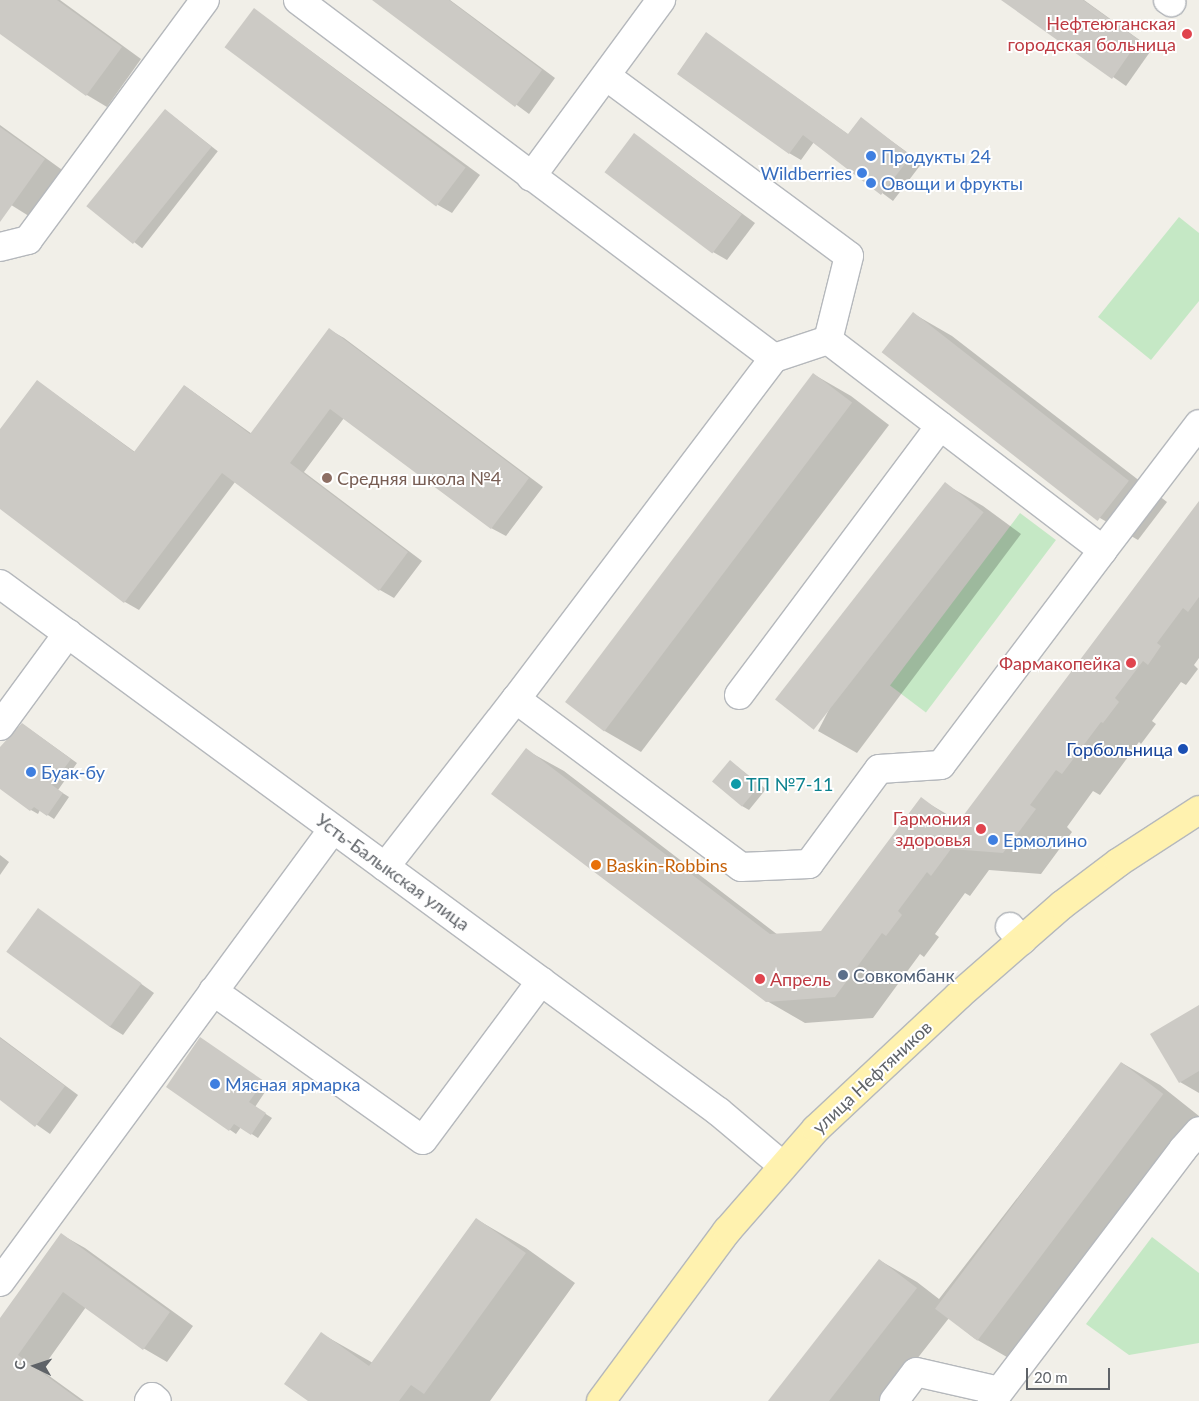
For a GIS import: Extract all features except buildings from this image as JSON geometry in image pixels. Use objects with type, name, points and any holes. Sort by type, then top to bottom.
[{"type":"main road","name":"улица Нефтяников","points":[[601,1401],[686,1285],[782,1165],[816,1129],[958,996],[1016,934],[1062,905],[1119,862],[1199,810]]},
{"type":"street","points":[[0,247],[28,240],[205,0]]},
{"type":"street","points":[[298,0],[774,358]]},
{"type":"street","points":[[531,177],[661,0]]},
{"type":"street","points":[[606,76],[849,256],[828,340]]},
{"type":"street","points":[[385,867],[516,699],[774,358],[828,340]]},
{"type":"street","points":[[828,340],[1103,550]]},
{"type":"street","points":[[516,699],[741,867],[809,864],[879,769],[941,765],[1199,424]]},
{"type":"street","points":[[738,695],[940,426]]},
{"type":"street","name":"Усть-Балыкская улица","points":[[0,584],[719,1112],[782,1165]]},
{"type":"street","points":[[0,726],[68,634]]},
{"type":"street","points":[[0,1282],[333,829]]},
{"type":"street","points":[[213,991],[423,1140],[501,1026],[541,981]]},
{"type":"street","points":[[894,1401],[916,1372],[995,1396],[1182,1149],[1199,1131]]},
{"type":"street","points":[[150,1401],[152,1397],[157,1401]]},
{"type":"green space","points":[[1179,217],[1199,233],[1199,301],[1151,360],[1098,317]]},
{"type":"green space","points":[[1020,513],[1056,540],[926,713],[890,686]]},
{"type":"green space","points":[[1152,1237],[1199,1273],[1199,1343],[1129,1355],[1086,1324]]},
{"type":"place","name":"Нефтеюганская городская больница","points":[[1187,34]]},
{"type":"place","name":"Продукты 24","points":[[871,156]]},
{"type":"place","name":"Wildberries","points":[[862,173]]},
{"type":"place","name":"Овощи и фрукты","points":[[871,183]]},
{"type":"place","name":"Средняя школа №4","points":[[327,478]]},
{"type":"place","name":"Фармакопейка","points":[[1131,663]]},
{"type":"place","name":"Горбольница","points":[[1183,749]]},
{"type":"place","name":"Буак-бу","points":[[31,772]]},
{"type":"place","name":"ТП №7-11","points":[[736,784]]},
{"type":"place","name":"Гармония здоровья","points":[[981,829]]},
{"type":"place","name":"Ермолино","points":[[993,840]]},
{"type":"place","name":"Baskin-Robbins","points":[[596,865]]},
{"type":"place","name":"Совкомбанк","points":[[843,975]]},
{"type":"place","name":"Апрель","points":[[760,979]]},
{"type":"place","name":"Мясная ярмарка","points":[[215,1084]]}]
